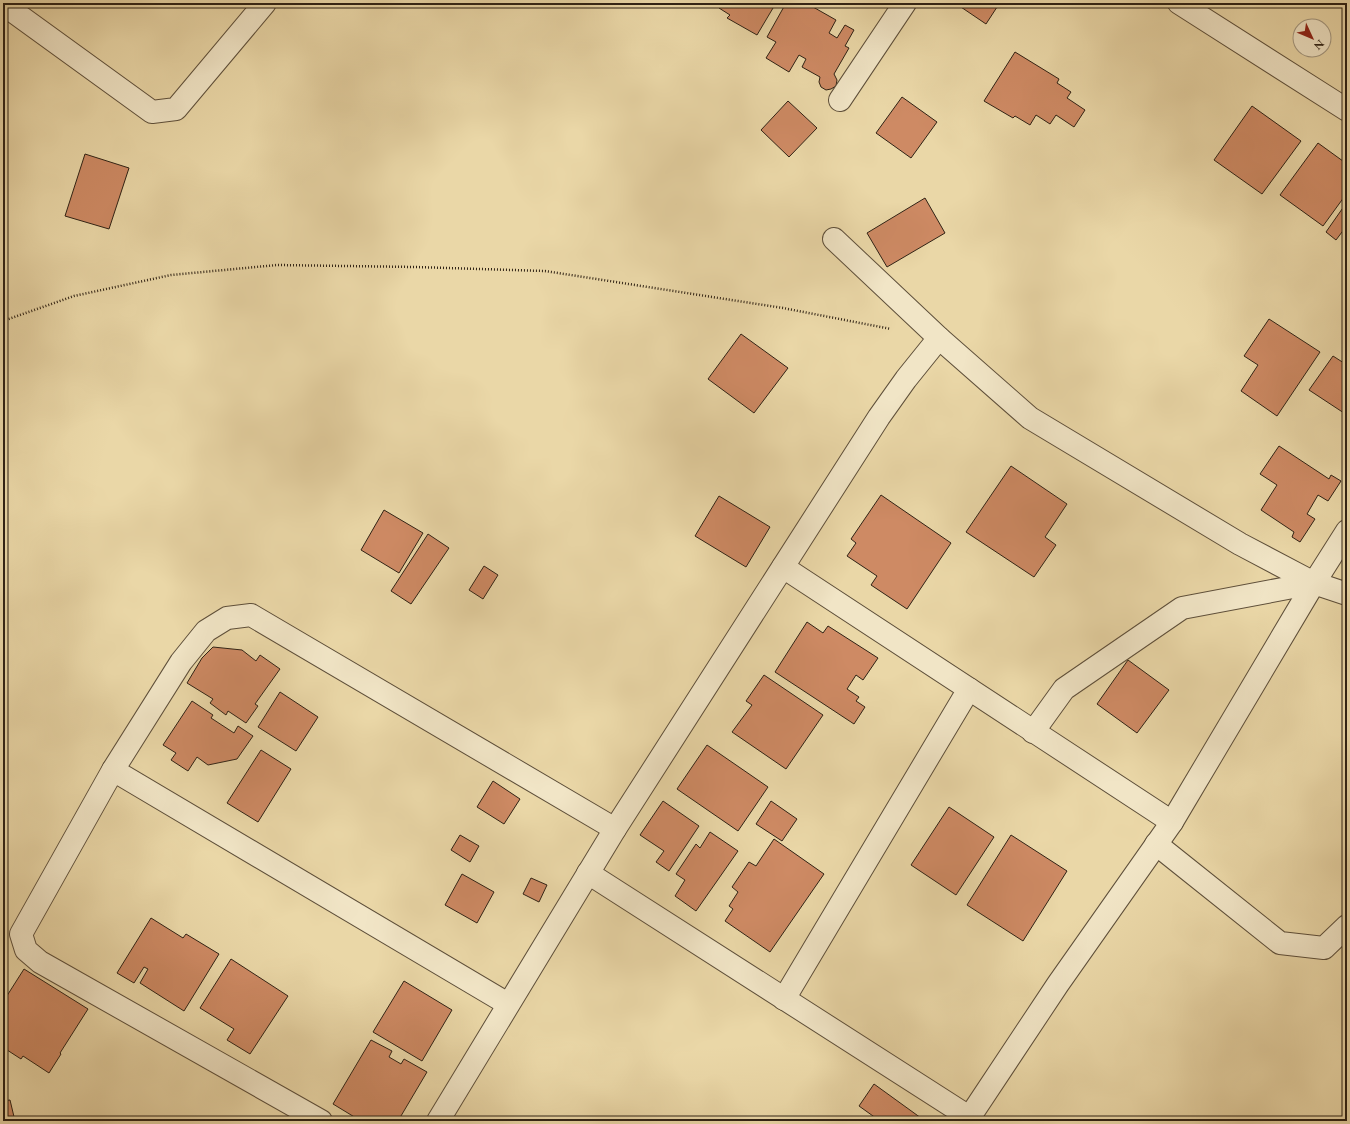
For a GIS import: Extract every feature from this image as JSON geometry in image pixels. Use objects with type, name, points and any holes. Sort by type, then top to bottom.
[{"type":"street","points":[[3,4],[152,112],[176,109],[265,3]]},
{"type":"street","points":[[840,100],[905,3]]},
{"type":"street","points":[[1178,3],[1347,110]]},
{"type":"street","points":[[834,239],[939,338],[1030,418],[1240,544],[1314,582],[1347,594]]},
{"type":"street","points":[[438,1121],[615,829],[879,417],[906,379],[939,338]]},
{"type":"street","points":[[588,873],[968,1119],[1058,984],[1172,822],[1314,582],[1347,531]]},
{"type":"street","points":[[783,567],[1172,822]]},
{"type":"street","points":[[1033,732],[1064,689],[1182,608],[1314,582]]},
{"type":"street","points":[[321,1121],[40,962],[26,950],[21,934],[113,770],[181,662],[206,630],[227,618],[252,615],[615,829]]},
{"type":"street","points":[[784,999],[969,689]]},
{"type":"street","points":[[113,770],[508,1004]]},
{"type":"street","points":[[1156,844],[1280,943],[1324,948],[1347,926]]},
{"type":"path","points":[[3,320],[74,296],[170,275],[277,265],[545,271],[783,308],[892,329]]},
{"type":"building","points":[[722,3],[776,3],[757,35],[727,18],[730,15],[719,8]]},
{"type":"building","points":[[786,3],[806,3],[836,20],[829,33],[837,38],[845,25],[854,30],[845,46],[849,48],[834,74],[837,80],[836,86],[831,89],[826,90],[821,87],[819,82],[820,77],[802,67],[806,59],[799,55],[789,72],[766,58],[776,42],[767,37]]},
{"type":"building","points":[[955,3],[998,3],[999,4],[986,24]]},
{"type":"building","points":[[1015,52],[1059,79],[1057,83],[1071,92],[1067,98],[1085,110],[1074,127],[1056,115],[1050,124],[1036,115],[1030,125],[1015,116],[1013,118],[984,101]]},
{"type":"building","points":[[902,97],[937,122],[911,158],[876,133]]},
{"type":"building","points":[[788,101],[817,128],[789,157],[761,130]]},
{"type":"building","points":[[1252,106],[1301,141],[1262,194],[1214,160]]},
{"type":"building","points":[[1318,143],[1347,164],[1347,193],[1323,226],[1280,195]]},
{"type":"building","points":[[85,154],[129,168],[109,229],[65,216]]},
{"type":"building","points":[[925,198],[945,233],[887,267],[867,233]]},
{"type":"building","points":[[1347,202],[1347,230],[1345,228],[1336,240],[1326,232]]},
{"type":"building","points":[[1269,319],[1320,352],[1277,416],[1241,391],[1258,365],[1244,356]]},
{"type":"building","points":[[741,334],[788,368],[754,413],[708,379]]},
{"type":"building","points":[[1333,356],[1347,365],[1347,415],[1309,390]]},
{"type":"building","points":[[1279,446],[1329,479],[1331,475],[1341,481],[1328,501],[1318,495],[1307,514],[1315,519],[1300,542],[1292,537],[1294,532],[1261,510],[1277,485],[1260,474]]},
{"type":"building","points":[[1011,466],[1067,504],[1045,537],[1056,545],[1034,577],[966,532]]},
{"type":"building","points":[[881,495],[951,543],[907,609],[871,585],[877,576],[847,556],[856,543],[851,539]]},
{"type":"building","points":[[719,496],[770,527],[746,567],[695,536]]},
{"type":"building","points":[[384,510],[423,533],[399,573],[361,550]]},
{"type":"building","points":[[428,534],[449,548],[411,604],[391,591]]},
{"type":"building","points":[[484,566],[498,575],[483,599],[469,590]]},
{"type":"building","points":[[807,622],[823,633],[828,626],[878,658],[863,680],[856,675],[847,689],[859,697],[856,701],[865,707],[854,724],[775,672]]},
{"type":"building","points":[[213,647],[242,650],[256,661],[260,655],[280,669],[255,704],[258,706],[246,723],[228,711],[226,715],[210,703],[213,699],[187,683],[202,658]]},
{"type":"building","points":[[1128,660],[1169,690],[1137,733],[1097,704]]},
{"type":"building","points":[[764,675],[823,715],[786,769],[732,732],[752,705],[746,701]]},
{"type":"building","points":[[280,692],[318,717],[296,751],[258,727]]},
{"type":"building","points":[[192,701],[213,715],[211,718],[234,733],[238,726],[253,736],[237,759],[208,765],[197,757],[188,771],[171,760],[176,753],[163,745]]},
{"type":"building","points":[[707,745],[768,787],[738,831],[677,789]]},
{"type":"building","points":[[261,750],[291,769],[258,822],[227,803]]},
{"type":"building","points":[[493,781],[520,799],[504,824],[477,807]]},
{"type":"building","points":[[663,801],[699,826],[669,871],[656,862],[664,851],[640,835]]},
{"type":"building","points":[[771,801],[797,819],[782,841],[756,824]]},
{"type":"building","points":[[949,807],[994,837],[956,895],[911,865]]},
{"type":"building","points":[[710,832],[738,851],[696,911],[675,896],[685,880],[676,874],[696,844],[700,848]]},
{"type":"building","points":[[460,835],[479,846],[470,862],[451,850]]},
{"type":"building","points":[[1011,835],[1067,871],[1023,941],[967,905]]},
{"type":"building","points":[[774,839],[824,874],[770,952],[725,921],[733,909],[729,906],[738,892],[732,887],[749,862],[756,866]]},
{"type":"building","points":[[462,874],[494,892],[477,923],[445,905]]},
{"type":"building","points":[[531,878],[547,885],[539,902],[523,894]]},
{"type":"building","points":[[151,918],[183,938],[186,934],[219,954],[184,1011],[140,983],[148,969],[144,967],[134,983],[117,973]]},
{"type":"building","points":[[231,959],[288,996],[250,1054],[227,1040],[234,1029],[200,1008]]},
{"type":"building","points":[[24,969],[88,1009],[49,1073],[23,1056],[21,1059],[4,1048],[3,1049],[3,1002]]},
{"type":"building","points":[[404,981],[452,1010],[422,1061],[373,1032]]},
{"type":"building","points":[[371,1040],[392,1051],[389,1057],[401,1064],[404,1059],[427,1072],[398,1121],[361,1121],[333,1104]]},
{"type":"building","points":[[874,1084],[921,1118],[919,1121],[880,1121],[859,1106]]},
{"type":"building","points":[[10,1100],[15,1121],[3,1121],[3,1101]]}]
